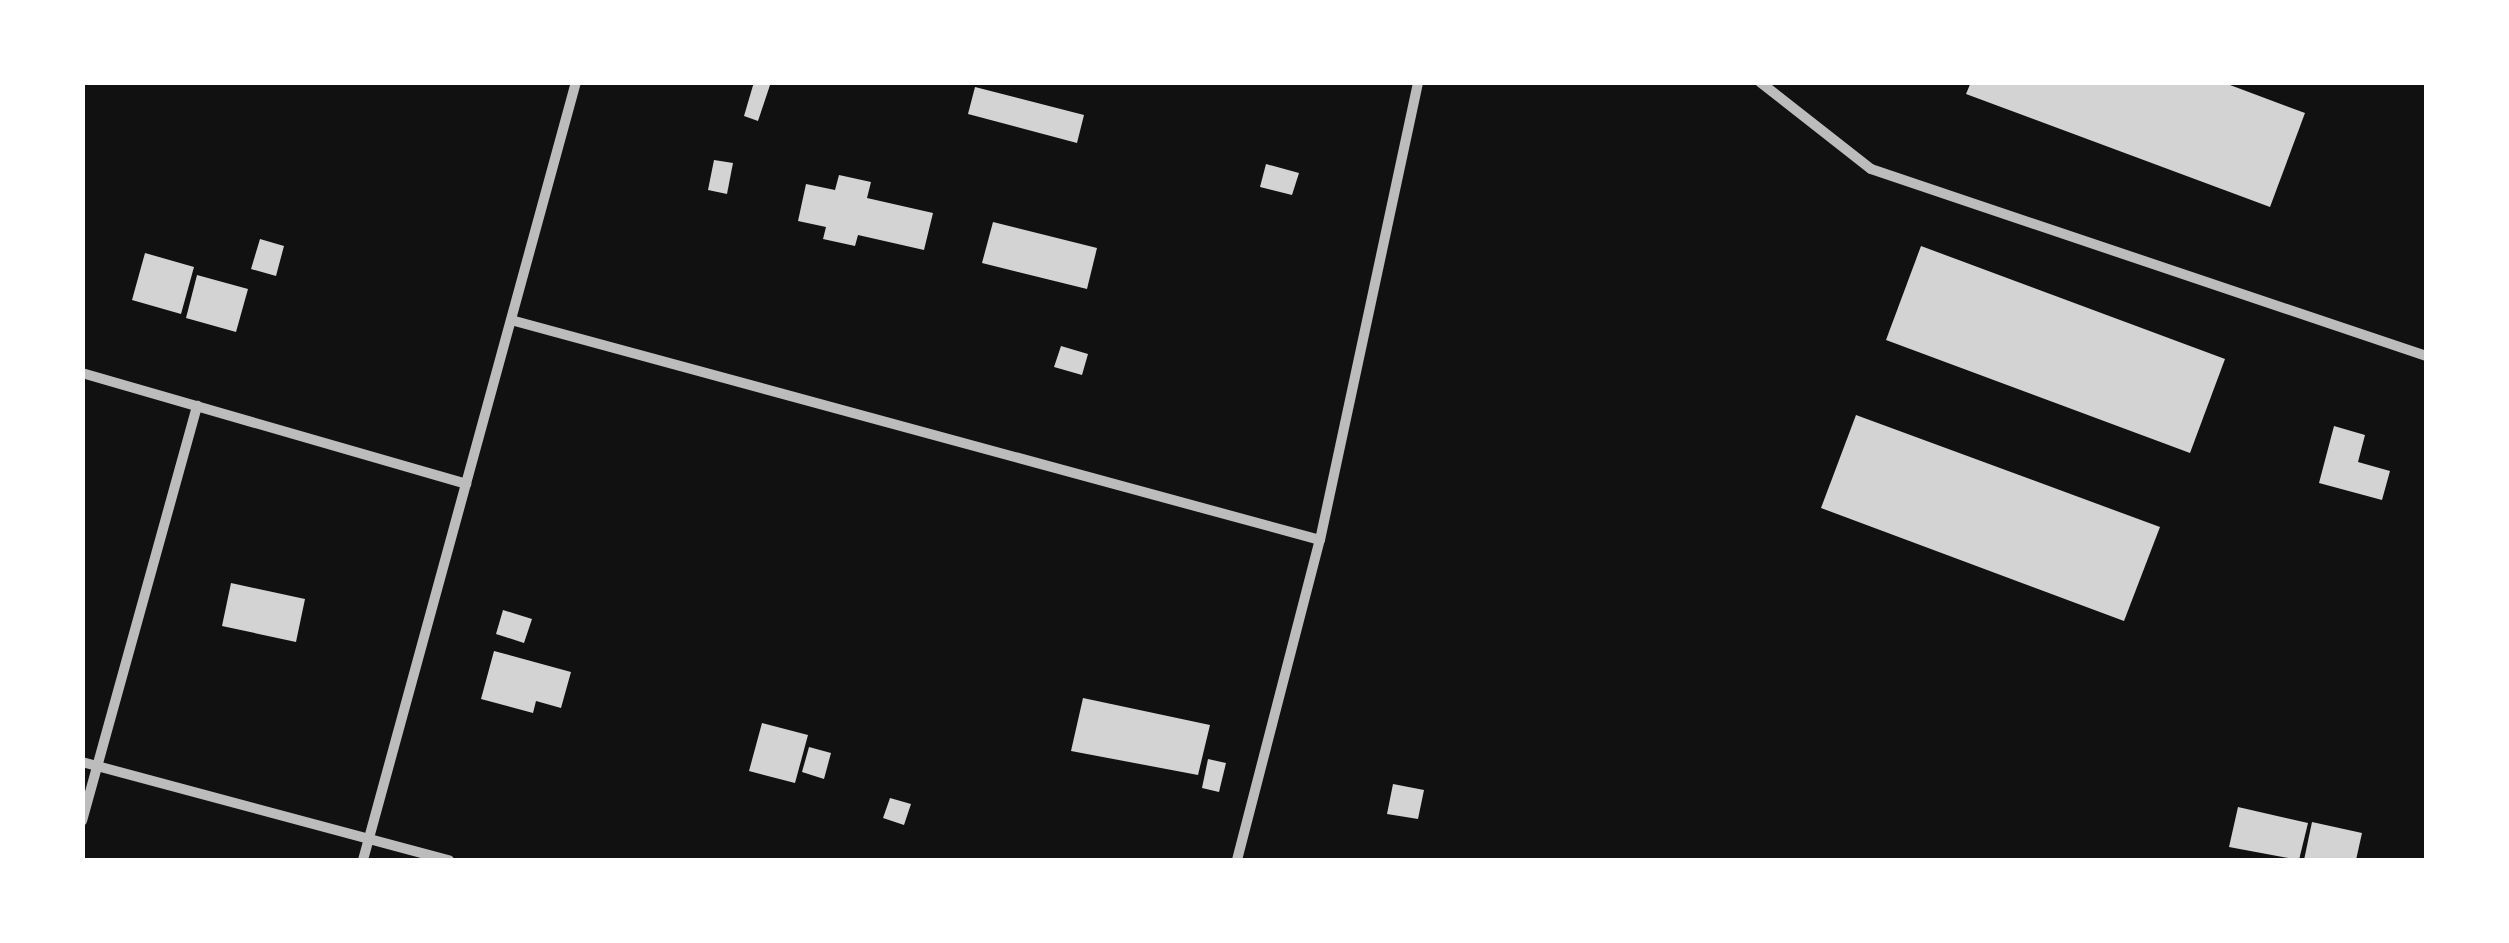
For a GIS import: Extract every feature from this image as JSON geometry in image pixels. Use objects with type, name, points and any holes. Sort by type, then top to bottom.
[{"type":"street","points":[[363,860],[576,82]]},
{"type":"street","points":[[1237,860],[1320,540],[1418,82]]},
{"type":"street","points":[[1760,82],[1871,169],[2426,356]]},
{"type":"street","points":[[510,320],[1320,540]]},
{"type":"street","points":[[82,373],[466,484]]},
{"type":"street","points":[[82,821],[196,406]]},
{"type":"street","points":[[82,762],[448,860]]},
{"type":"building","points":[[754,82],[771,82],[758,121],[744,116]]},
{"type":"building","points":[[1971,82],[2222,82],[2305,113],[2270,207],[1966,94]]},
{"type":"building","points":[[975,87],[1084,115],[1077,143],[968,114]]},
{"type":"building","points":[[714,160],[733,163],[727,194],[708,190]]},
{"type":"building","points":[[1266,164],[1299,173],[1292,195],[1260,187]]},
{"type":"building","points":[[839,175],[871,182],[867,198],[933,213],[924,250],[858,235],[855,246],[823,239],[826,227],[798,221],[806,184],[835,190]]},
{"type":"building","points":[[993,222],[1097,248],[1087,289],[982,263]]},
{"type":"building","points":[[260,239],[284,246],[276,276],[251,269]]},
{"type":"building","points":[[1921,246],[2225,359],[2190,453],[1886,340]]},
{"type":"building","points":[[145,253],[194,267],[181,314],[132,300]]},
{"type":"building","points":[[197,275],[248,289],[236,332],[186,318]]},
{"type":"building","points":[[1061,346],[1088,354],[1082,375],[1054,367]]},
{"type":"building","points":[[1856,415],[2160,527],[2124,621],[1821,508]]},
{"type":"building","points":[[2334,426],[2365,435],[2358,462],[2390,471],[2382,500],[2319,483]]},
{"type":"building","points":[[231,583],[305,599],[296,642],[222,626]]},
{"type":"building","points":[[503,610],[532,619],[524,643],[496,634]]},
{"type":"building","points":[[494,651],[571,672],[561,708],[536,701],[533,713],[481,699]]},
{"type":"building","points":[[1083,698],[1210,725],[1198,775],[1071,751]]},
{"type":"building","points":[[762,723],[808,735],[795,783],[749,771]]},
{"type":"building","points":[[809,747],[831,753],[824,779],[802,772]]},
{"type":"building","points":[[1208,759],[1226,763],[1219,792],[1202,788]]},
{"type":"building","points":[[1393,784],[1424,790],[1418,819],[1387,814]]},
{"type":"building","points":[[890,798],[911,804],[904,825],[883,818]]},
{"type":"building","points":[[2238,807],[2308,823],[2299,860],[2229,847]]},
{"type":"building","points":[[2312,822],[2362,833],[2356,860],[2304,860]]}]
